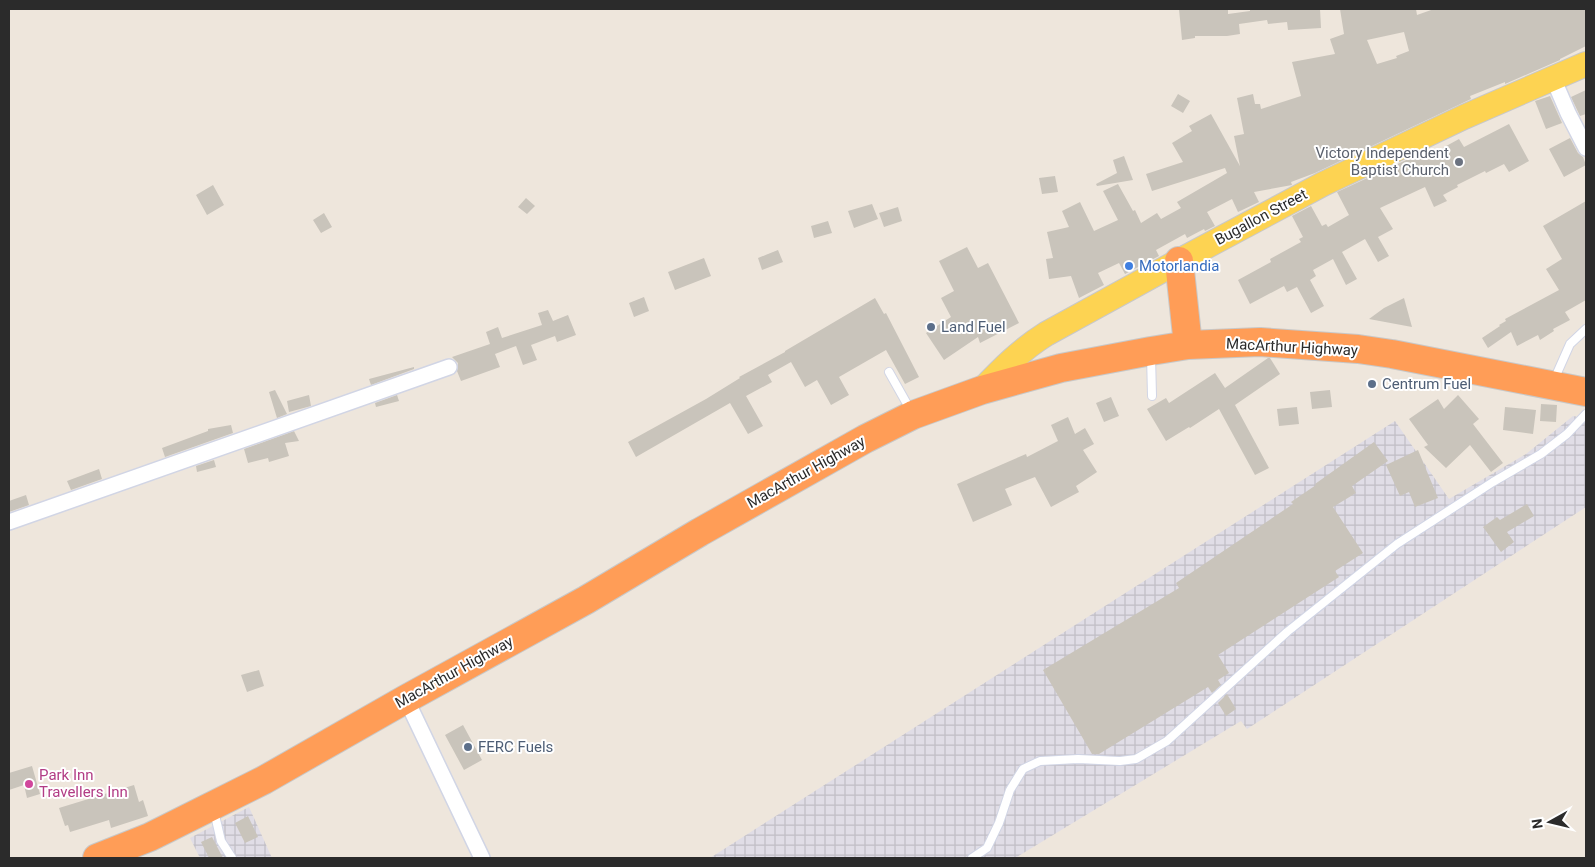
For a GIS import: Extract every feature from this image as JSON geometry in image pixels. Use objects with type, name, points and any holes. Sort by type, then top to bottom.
[{"type":"highway","points":[[1179,261],[1188,345]]},
{"type":"highway","name":"MacArthur Highway","points":[[98,858],[150,837],[264,780],[586,600],[700,532],[865,439],[913,415],[982,390],[1061,368],[1151,350],[1188,345],[1260,342],[1358,349],[1392,354],[1553,384],[1586,392]]},
{"type":"main road","name":"Bugallon Street","points":[[982,390],[1007,363],[1030,344],[1179,261],[1322,184],[1464,117],[1586,64]]},
{"type":"street","points":[[1553,78],[1586,148]]},
{"type":"street","points":[[9,522],[449,367]]},
{"type":"street","points":[[406,699],[482,858]]},
{"type":"lane","points":[[1553,384],[1570,344],[1586,329]]},
{"type":"lane","points":[[1151,350],[1152,396]]},
{"type":"lane","points":[[889,372],[913,415]]},
{"type":"lane","points":[[972,858],[987,848],[999,823],[1010,790],[1023,769],[1040,761],[1078,759],[1120,761],[1136,759],[1167,741],[1286,632],[1397,544],[1485,487],[1541,454],[1567,434],[1586,414]]},
{"type":"lane","points":[[213,806],[221,841],[232,858]]},
{"type":"shaded area","points":[[1573,416],[1586,418],[1586,507],[1247,729],[1241,721],[1015,858],[710,858],[1395,421],[1449,499],[1526,454]]},
{"type":"shaded area","points":[[249,807],[272,858],[200,858],[190,838]]},
{"type":"building","points":[[1179,9],[1228,9],[1228,14],[1250,11],[1250,9],[1320,9],[1321,28],[1288,30],[1287,22],[1268,24],[1267,20],[1239,24],[1240,34],[1195,36],[1195,38],[1182,40]]},
{"type":"building","points":[[1340,9],[1416,9],[1417,15],[1434,9],[1586,9],[1586,46],[1560,60],[1505,84],[1505,82],[1470,96],[1471,99],[1315,173],[1291,182],[1292,185],[1254,192],[1259,202],[1238,212],[1232,199],[1207,212],[1215,226],[1205,231],[1204,229],[1187,238],[1185,234],[1156,250],[1159,256],[1125,274],[1119,263],[1098,273],[1104,285],[1079,298],[1071,276],[1049,279],[1046,259],[1053,258],[1047,232],[1069,227],[1062,211],[1080,202],[1094,231],[1118,220],[1103,191],[1118,184],[1141,223],[1157,213],[1161,219],[1181,208],[1177,202],[1227,173],[1225,168],[1152,191],[1146,174],[1183,162],[1172,143],[1192,131],[1189,126],[1211,114],[1240,166],[1234,136],[1244,134],[1237,98],[1253,94],[1255,104],[1260,104],[1261,109],[1301,96],[1292,62],[1335,54],[1330,39],[1344,34]],"holes":[[[1404,32],[1409,51],[1396,56],[1397,58],[1377,64],[1367,40]]]},
{"type":"building","points":[[1586,90],[1586,114],[1580,116],[1571,97]]},
{"type":"building","points":[[1178,94],[1190,101],[1183,113],[1171,106]]},
{"type":"building","points":[[1550,96],[1562,123],[1546,129],[1535,101]]},
{"type":"building","points":[[1509,124],[1529,161],[1509,172],[1504,164],[1486,173],[1485,171],[1457,185],[1458,187],[1443,195],[1447,201],[1434,207],[1425,187],[1380,208],[1393,229],[1378,237],[1389,256],[1378,262],[1365,239],[1342,252],[1357,279],[1346,285],[1333,259],[1313,270],[1316,276],[1310,280],[1324,306],[1311,313],[1297,287],[1287,292],[1284,286],[1250,304],[1238,280],[1271,262],[1270,259],[1301,242],[1299,239],[1303,237],[1292,216],[1311,206],[1322,226],[1326,224],[1328,227],[1349,215],[1337,192],[1430,149],[1431,151],[1438,148],[1439,150],[1459,139],[1464,147]]},
{"type":"building","points":[[1570,138],[1586,165],[1564,177],[1549,149]]},
{"type":"building","points":[[1124,156],[1133,180],[1097,186],[1096,184],[1117,173],[1113,160]]},
{"type":"building","points":[[1055,176],[1058,192],[1042,194],[1039,178]]},
{"type":"building","points":[[213,185],[224,205],[207,215],[196,195]]},
{"type":"building","points":[[526,198],[535,206],[527,214],[518,207]]},
{"type":"building","points":[[1586,201],[1586,300],[1565,312],[1570,320],[1553,329],[1554,331],[1540,340],[1538,335],[1517,346],[1511,332],[1488,348],[1482,338],[1500,326],[1506,321],[1505,319],[1559,290],[1546,269],[1562,259],[1543,226]]},
{"type":"building","points":[[872,204],[878,219],[854,228],[848,211]]},
{"type":"building","points":[[898,207],[902,221],[884,227],[879,213]]},
{"type":"building","points":[[324,213],[332,227],[321,233],[313,220]]},
{"type":"building","points":[[828,221],[832,233],[814,238],[811,226]]},
{"type":"building","points":[[967,247],[978,268],[988,263],[1019,323],[980,343],[978,337],[944,360],[926,333],[951,317],[941,298],[954,291],[939,261]]},
{"type":"building","points":[[778,250],[783,262],[762,270],[758,258]]},
{"type":"building","points":[[704,258],[711,276],[675,290],[668,272]]},
{"type":"building","points":[[644,297],[649,311],[634,317],[629,303]]},
{"type":"building","points":[[875,298],[884,314],[886,313],[919,377],[905,384],[886,350],[839,377],[849,395],[831,405],[817,380],[805,387],[791,362],[768,375],[772,382],[746,396],[763,426],[748,434],[730,403],[636,457],[628,442],[706,399],[739,377]]},
{"type":"building","points":[[1404,298],[1412,327],[1369,319],[1384,308]]},
{"type":"building","points":[[548,310],[553,321],[568,315],[576,335],[557,342],[555,336],[531,345],[537,360],[523,365],[516,346],[495,354],[500,367],[461,381],[457,371],[458,363],[452,357],[490,344],[486,332],[498,327],[502,338],[542,325],[538,313]]},
{"type":"building","points":[[1270,358],[1280,374],[1235,405],[1269,468],[1255,475],[1219,409],[1166,441],[1147,409],[1166,398],[1169,403],[1215,373],[1225,388]]},
{"type":"building","points":[[414,367],[414,369],[371,385],[369,379]]},
{"type":"building","points":[[275,390],[287,414],[277,418],[269,392]]},
{"type":"building","points":[[1330,390],[1332,407],[1312,409],[1310,392]]},
{"type":"building","points":[[309,395],[311,406],[289,412],[287,401]]},
{"type":"building","points":[[397,395],[399,401],[376,407],[375,403]]},
{"type":"building","points":[[1458,395],[1479,419],[1473,424],[1503,463],[1491,472],[1470,445],[1446,468],[1424,447],[1428,445],[1409,419],[1438,399],[1444,409]]},
{"type":"building","points":[[1111,397],[1119,416],[1104,422],[1096,403]]},
{"type":"building","points":[[1541,404],[1557,405],[1556,422],[1540,421]]},
{"type":"building","points":[[1297,407],[1299,424],[1279,426],[1277,409]]},
{"type":"building","points":[[1505,407],[1536,410],[1533,434],[1503,430]]},
{"type":"building","points":[[1068,417],[1075,434],[1085,428],[1094,444],[1083,450],[1097,472],[1076,486],[1079,492],[1051,507],[1035,477],[1005,489],[1012,505],[973,522],[957,484],[1026,454],[1027,457],[1058,441],[1051,425]]},
{"type":"building","points":[[231,425],[233,433],[165,457],[162,448],[208,431],[208,429]]},
{"type":"building","points":[[294,431],[299,441],[285,443],[289,456],[269,462],[268,458],[248,463],[244,449]]},
{"type":"building","points":[[1374,442],[1388,461],[1352,486],[1356,493],[1333,507],[1363,553],[1335,571],[1339,577],[1218,655],[1229,673],[1218,680],[1221,685],[1212,693],[1208,687],[1099,754],[1092,754],[1043,670],[1179,588],[1176,583],[1293,504],[1291,502]]},
{"type":"building","points":[[1418,450],[1438,498],[1415,507],[1409,492],[1400,496],[1386,465]]},
{"type":"building","points":[[214,460],[216,467],[197,472],[196,466]]},
{"type":"building","points":[[99,469],[102,479],[71,490],[67,481]]},
{"type":"building","points":[[26,495],[29,505],[9,512],[9,501]]},
{"type":"building","points":[[1527,504],[1534,516],[1507,532],[1514,542],[1501,552],[1483,527],[1497,517],[1500,520]]},
{"type":"building","points":[[259,670],[264,686],[247,692],[241,675]]},
{"type":"building","points":[[1227,694],[1236,709],[1226,716],[1218,703]]},
{"type":"building","points":[[463,725],[482,760],[464,770],[445,735]]},
{"type":"building","points":[[32,766],[40,794],[27,798],[24,785],[9,790],[9,773]]},
{"type":"building","points":[[134,785],[139,802],[143,800],[148,816],[111,828],[109,820],[70,832],[68,825],[65,826],[59,808]]},
{"type":"building","points":[[248,816],[258,837],[245,843],[235,823]]},
{"type":"building","points":[[212,837],[223,858],[209,858],[201,842]]},
{"type":"place","name":"Victory Independent Baptist Church","points":[[1459,162]]},
{"type":"place","name":"Motorlandia","points":[[1129,266]]},
{"type":"place","name":"Land Fuel","points":[[931,327]]},
{"type":"place","name":"Centrum Fuel","points":[[1372,384]]},
{"type":"place","name":"FERC Fuels","points":[[468,747]]},
{"type":"place","name":"Park Inn Travellers Inn","points":[[29,784]]}]
